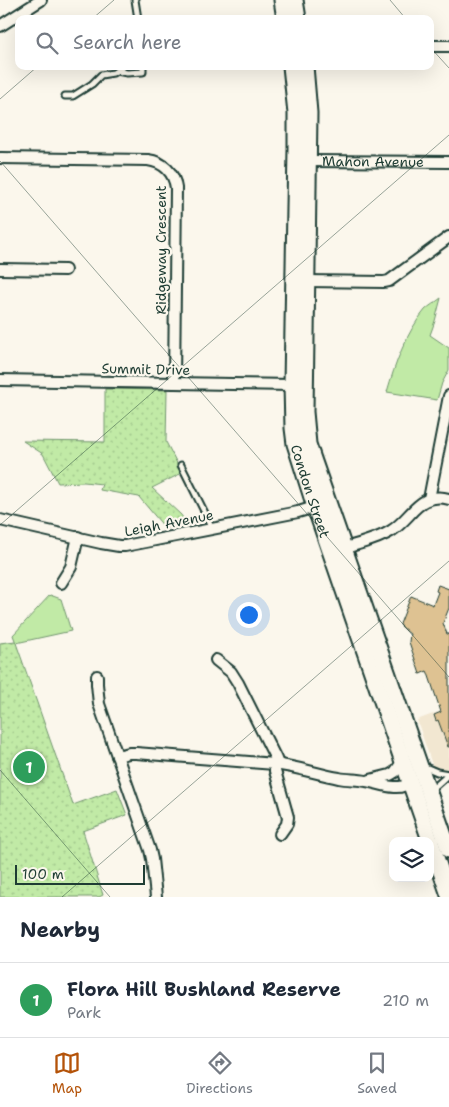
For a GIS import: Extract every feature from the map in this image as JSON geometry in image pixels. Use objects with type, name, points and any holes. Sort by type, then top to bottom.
[{"type":"main road","points":[[282,0],[284,15]]},
{"type":"main road","points":[[295,0],[297,15]]},
{"type":"main road","name":"Condon Street","points":[[291,70],[302,161],[306,281],[305,403],[308,444],[337,551],[411,762],[428,792],[449,850]]},
{"type":"main road","name":"Condon Street","points":[[304,70],[308,104],[302,161],[292,385],[295,444],[315,507],[337,551],[410,740],[410,782],[447,895]]},
{"type":"main road","points":[[410,740],[410,758],[414,774],[410,782]]},
{"type":"street","points":[[17,15],[41,0]]},
{"type":"street","points":[[0,26],[15,16]]},
{"type":"street","points":[[434,46],[449,46]]},
{"type":"street","name":"Ridgeway Crescent","points":[[0,158],[148,160],[156,161],[170,171],[174,177],[176,188],[174,383]]},
{"type":"street","name":"Mahon Avenue","points":[[302,161],[449,162]]},
{"type":"street","points":[[306,281],[389,281],[449,237]]},
{"type":"street","points":[[0,269],[65,270]]},
{"type":"street","name":"Summit Drive","points":[[0,380],[292,385]]},
{"type":"street","points":[[429,499],[449,396]]},
{"type":"street","points":[[337,551],[393,530],[419,505],[429,499],[442,497],[449,499]]},
{"type":"street","name":"Leigh Avenue","points":[[0,520],[78,538],[125,546],[315,507]]},
{"type":"street","points":[[61,583],[71,567],[78,538]]},
{"type":"street","points":[[216,660],[231,672],[238,683],[276,764],[277,779],[288,821],[280,834]]},
{"type":"street","points":[[97,676],[96,684],[99,704],[150,850],[156,897]]},
{"type":"street","points":[[117,756],[136,753],[276,764],[337,778],[384,785],[400,787],[410,782]]},
{"type":"street","points":[[367,781],[390,775],[411,762]]},
{"type":"lane","points":[[135,0],[137,15]]},
{"type":"lane","points":[[65,96],[73,96],[92,84],[101,75],[117,71],[127,73],[143,72],[143,70]]},
{"type":"lane","points":[[181,465],[208,519],[211,529]]},
{"type":"lane","points":[[411,762],[437,772],[449,774]]},
{"type":"lane","points":[[428,792],[449,774]]},
{"type":"shaded area","points":[[449,708],[449,779],[440,785],[440,788],[417,720]]},
{"type":"green space","points":[[441,298],[430,335],[449,348],[449,370],[442,383],[437,400],[387,392],[398,360],[412,329],[425,310]]},
{"type":"green space","points":[[105,389],[167,390],[166,442],[182,473],[152,488],[181,515],[187,524],[165,528],[139,497],[100,490],[102,484],[84,482],[58,483],[43,454],[23,441],[105,442]]},
{"type":"green space","points":[[50,595],[61,599],[71,631],[16,643],[13,635]]},
{"type":"green space","points":[[15,641],[73,805],[117,789],[127,815],[83,831],[103,895],[99,897],[0,897],[0,643]]},
{"type":"building","points":[[438,585],[449,589],[449,608],[443,623],[447,634],[449,634],[449,747],[434,715],[441,712],[428,673],[427,671],[420,674],[409,642],[410,634],[400,624],[411,596],[433,605],[438,592],[436,591]]},
{"type":"place","name":"Flora Hill Bushland Reserve","points":[[29,767]]}]
